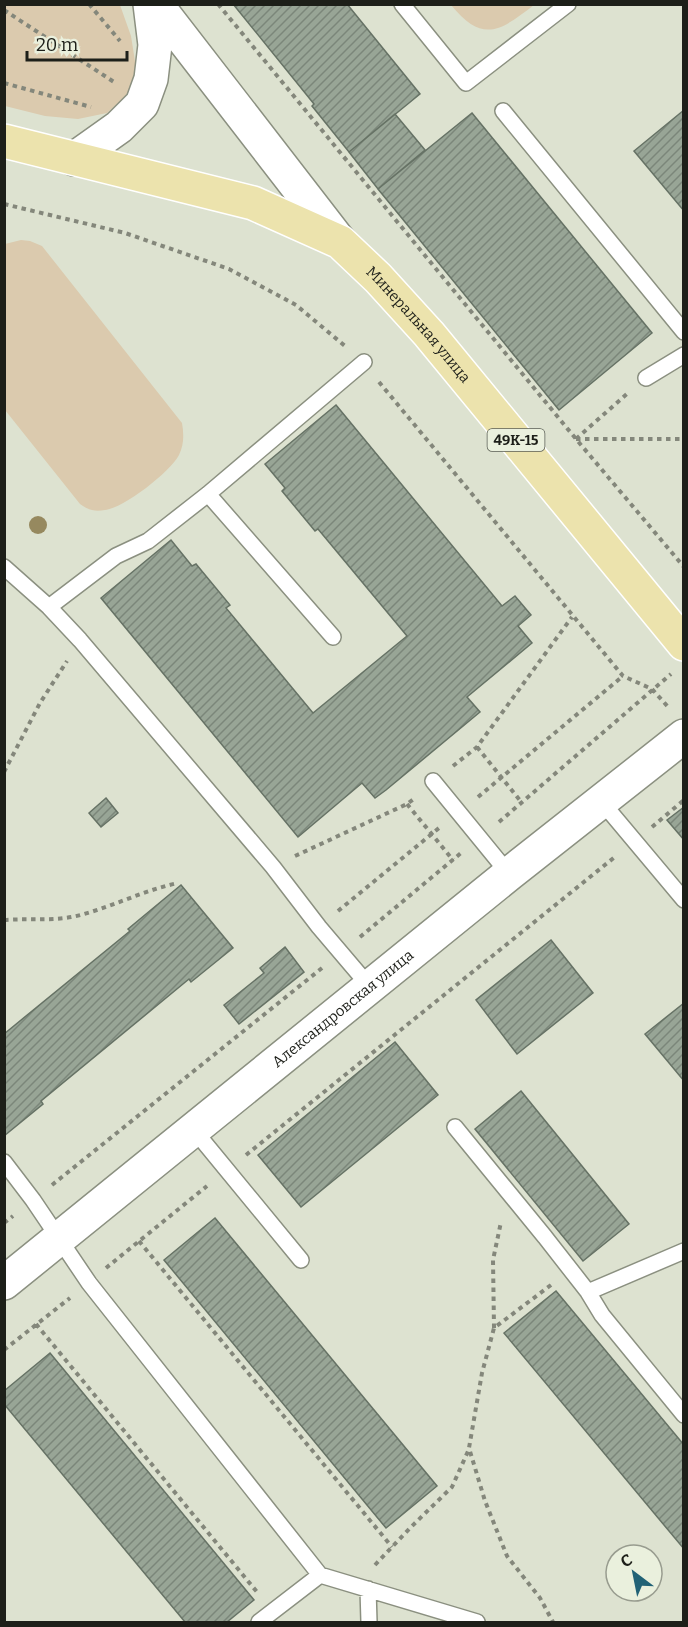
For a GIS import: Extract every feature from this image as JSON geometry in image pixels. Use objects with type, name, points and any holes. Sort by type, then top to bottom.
[{"type":"main road","name":"49К-15","points":[[4,141],[253,203],[339,242]]},
{"type":"main road","name":"Минеральная улица","points":[[339,242],[378,278],[429,334],[684,644]]},
{"type":"street","points":[[74,159],[119,127],[142,104],[151,79],[155,45],[150,4]]},
{"type":"street","name":"Минеральная улица","points":[[156,4],[339,242]]},
{"type":"street","name":"Александровская улица","points":[[4,1283],[601,801],[680,726]]},
{"type":"lane","points":[[402,4],[466,83],[568,4]]},
{"type":"lane","points":[[502,111],[684,332]]},
{"type":"lane","points":[[646,378],[684,355]]},
{"type":"lane","points":[[49,607],[116,556],[148,541],[208,494],[363,362]]},
{"type":"lane","points":[[208,494],[333,637]]},
{"type":"lane","points":[[4,567],[49,607],[80,640],[273,867],[370,987]]},
{"type":"lane","points":[[433,781],[509,874]]},
{"type":"lane","points":[[601,801],[684,900]]},
{"type":"lane","points":[[455,1127],[588,1292],[602,1315],[684,1415]]},
{"type":"lane","points":[[194,1130],[302,1260]]},
{"type":"lane","points":[[4,1162],[33,1200],[89,1283],[321,1575],[477,1623]]},
{"type":"lane","points":[[588,1292],[684,1251]]},
{"type":"lane","points":[[259,1623],[321,1575]]},
{"type":"lane","points":[[362,1587],[369,1623]]},
{"type":"path","points":[[89,4],[128,50]]},
{"type":"path","points":[[218,4],[576,440],[684,567]]},
{"type":"path","points":[[4,10],[122,87]]},
{"type":"path","points":[[4,83],[95,108]]},
{"type":"path","points":[[4,204],[125,233],[229,269],[296,305],[363,362],[623,676],[652,689],[680,726]]},
{"type":"path","points":[[576,440],[646,378]]},
{"type":"path","points":[[576,440],[684,439]]},
{"type":"path","points":[[273,867],[407,804],[477,747],[572,616]]},
{"type":"path","points":[[4,771],[40,703],[80,640]]},
{"type":"path","points":[[477,747],[522,803]]},
{"type":"path","points":[[4,1350],[684,800]]},
{"type":"path","points":[[407,804],[453,860]]},
{"type":"path","points":[[4,920],[54,920],[84,914],[152,889],[178,883]]},
{"type":"path","points":[[362,1587],[392,1547],[452,1487],[469,1448],[482,1373],[494,1328],[493,1260],[507,1193]]},
{"type":"path","points":[[139,1241],[392,1547]]},
{"type":"path","points":[[494,1328],[570,1269]]},
{"type":"path","points":[[192,1305],[198,1300]]},
{"type":"path","points":[[36,1324],[273,1612]]},
{"type":"path","points":[[246,1371],[252,1366]]},
{"type":"path","points":[[81,1391],[87,1386]]},
{"type":"path","points":[[294,1428],[299,1423]]},
{"type":"path","points":[[128,1448],[134,1443]]},
{"type":"path","points":[[469,1448],[485,1501],[507,1556],[540,1598],[553,1623]]},
{"type":"path","points":[[348,1494],[354,1489]]},
{"type":"path","points":[[176,1504],[181,1500]]},
{"type":"path","points":[[222,1561],[227,1556]]},
{"type":"shaded area","points":[[5,5],[120,5],[131,36],[137,74],[129,92],[107,113],[78,119],[45,116],[5,106]]},
{"type":"shaded area","points":[[451,5],[534,5],[501,27],[482,29],[462,17]]},
{"type":"shaded area","points":[[21,240],[42,246],[182,423],[183,443],[174,462],[146,488],[113,508],[95,511],[80,504],[5,410],[5,244]]},
{"type":"building","points":[[233,4],[347,4],[420,94],[349,152],[312,106],[314,104]]},
{"type":"building","points":[[684,110],[684,211],[634,151]]},
{"type":"building","points":[[472,113],[652,333],[559,410],[378,189]]},
{"type":"building","points":[[395,114],[425,150],[378,189],[349,152]]},
{"type":"building","points":[[336,405],[502,606],[515,596],[531,615],[518,626],[532,643],[467,697],[480,712],[386,790],[375,798],[362,783],[298,837],[101,598],[171,540],[192,566],[196,564],[230,605],[226,608],[313,713],[407,636],[318,529],[315,531],[282,491],[285,488],[265,464]]},
{"type":"building","points":[[106,798],[118,813],[101,827],[89,813]]},
{"type":"building","points":[[684,807],[684,840],[667,820]]},
{"type":"building","points":[[181,885],[233,948],[191,982],[189,979],[41,1101],[43,1104],[4,1136],[4,1034],[130,931],[128,929]]},
{"type":"building","points":[[551,940],[593,993],[517,1054],[476,1000]]},
{"type":"building","points":[[285,947],[304,972],[239,1024],[224,1005],[264,973],[260,968]]},
{"type":"building","points":[[684,1003],[684,1081],[645,1034]]},
{"type":"building","points":[[395,1042],[438,1095],[301,1207],[258,1155]]},
{"type":"building","points":[[521,1091],[629,1224],[583,1261],[475,1129]]},
{"type":"building","points":[[215,1218],[437,1486],[386,1528],[164,1260]]},
{"type":"building","points":[[556,1291],[684,1445],[684,1549],[504,1333]]},
{"type":"building","points":[[50,1353],[254,1600],[227,1622],[185,1622],[4,1404],[4,1391]]}]
